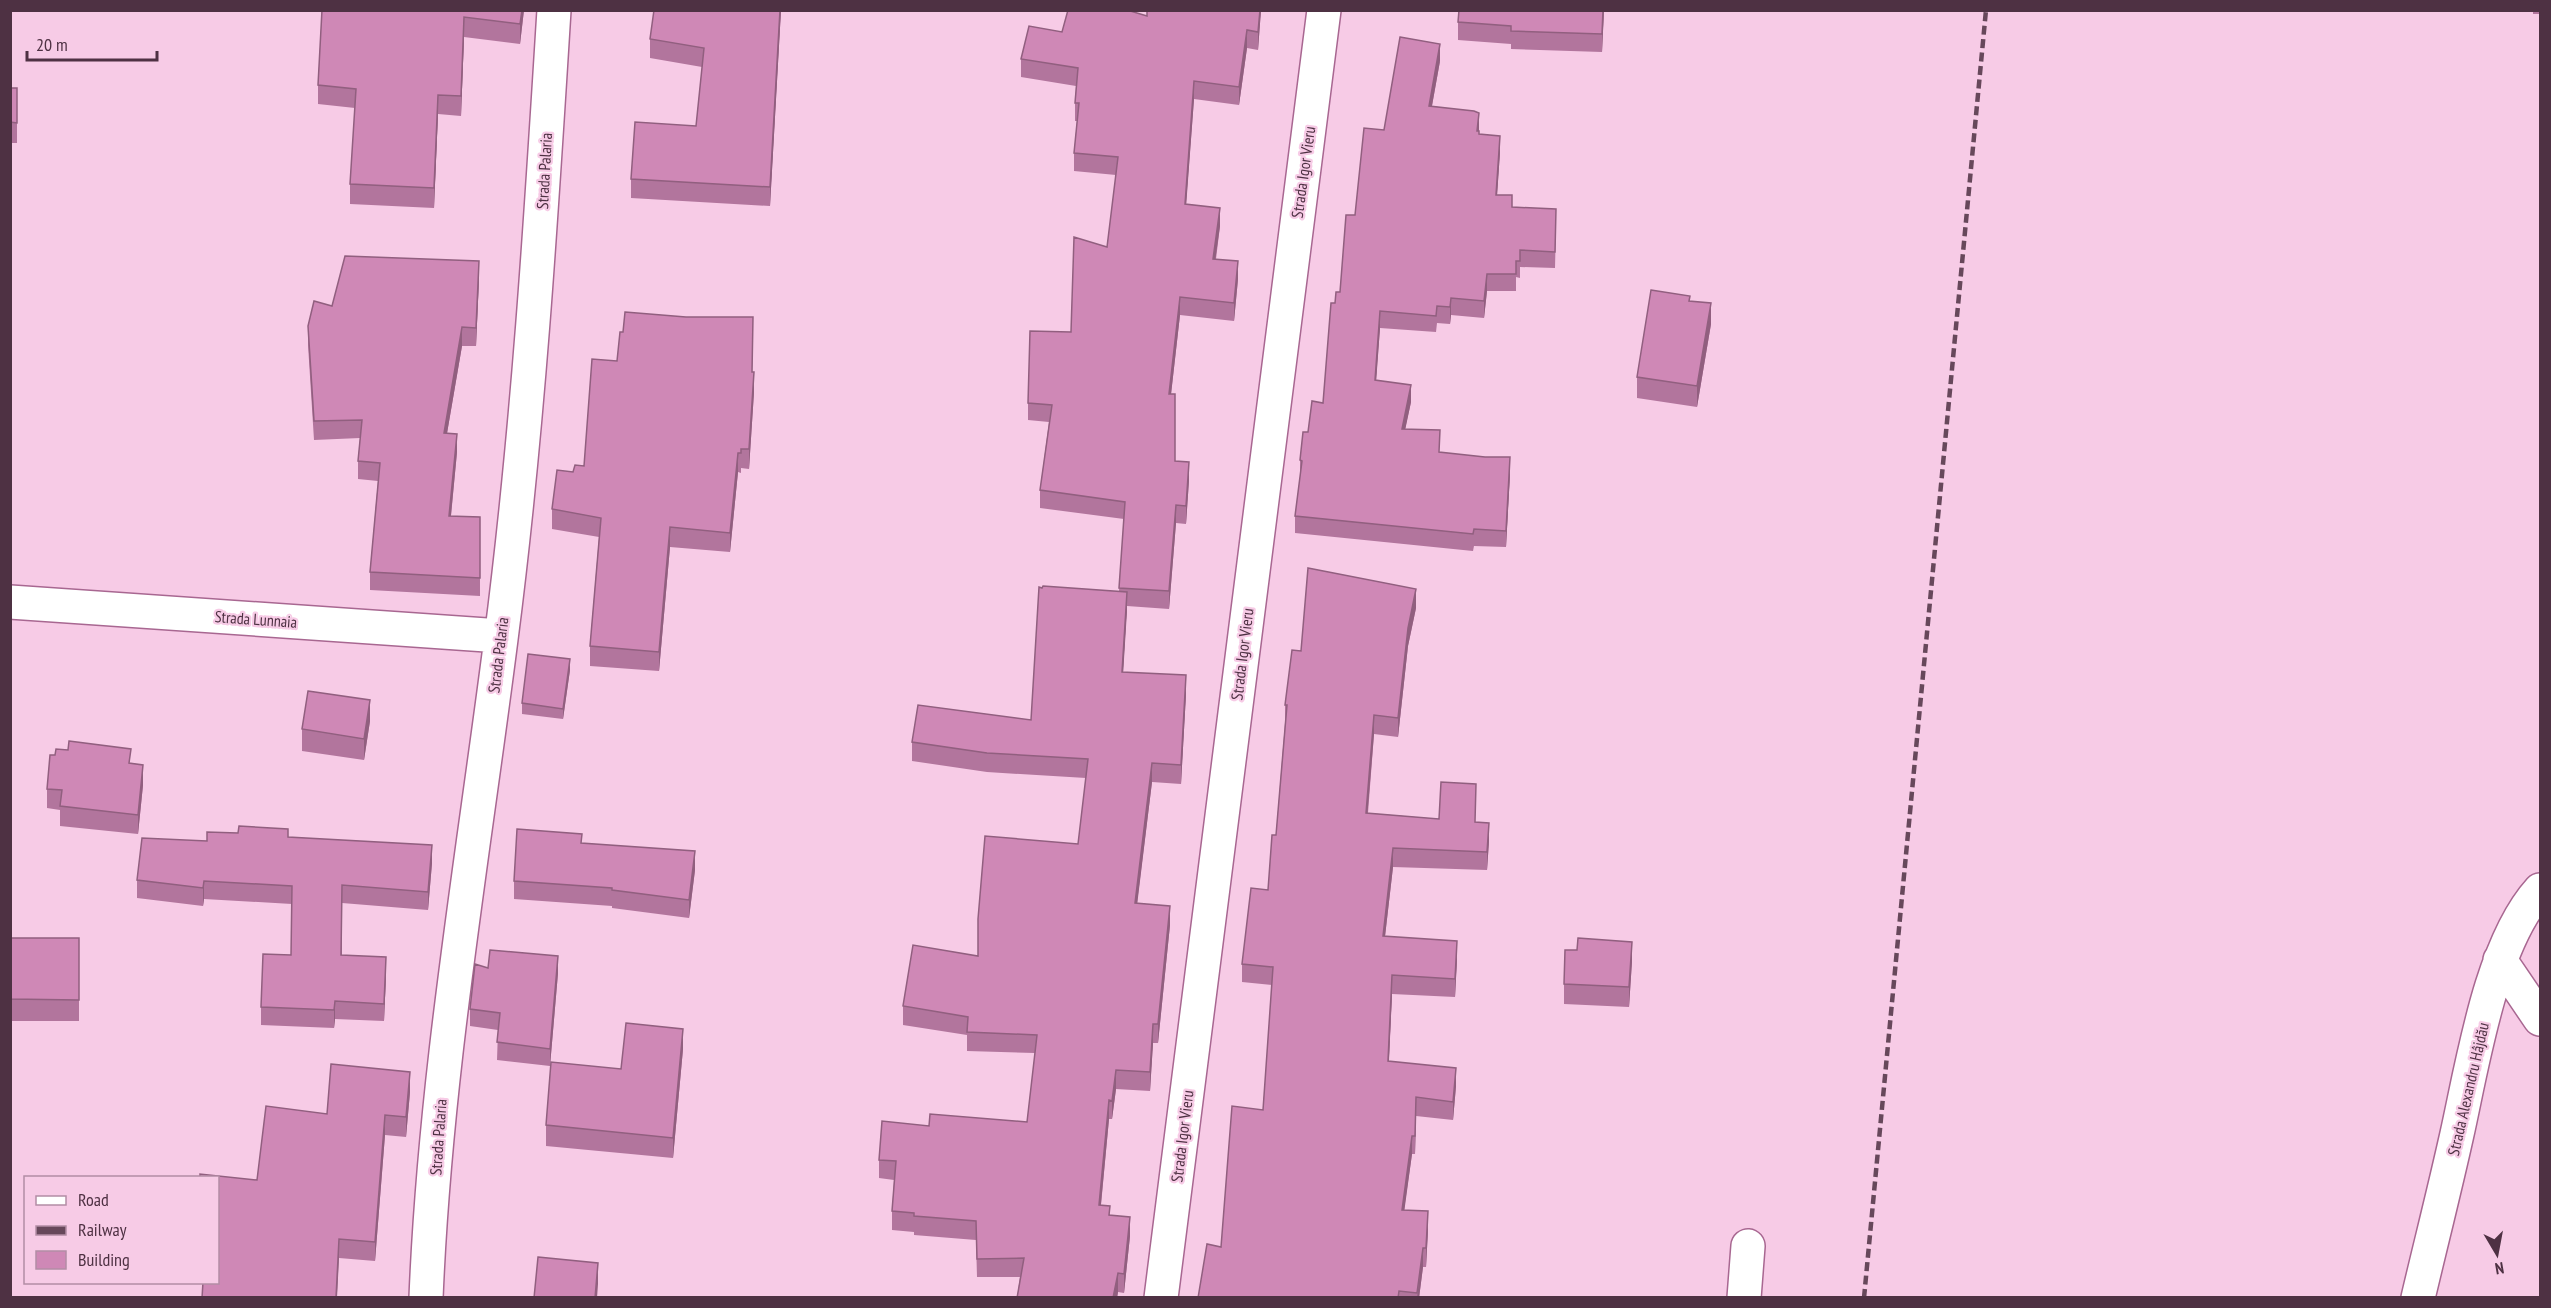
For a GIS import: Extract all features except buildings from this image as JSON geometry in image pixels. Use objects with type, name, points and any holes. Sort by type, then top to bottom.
[{"type":"street","name":"Strada Palaria","points":[[426,1298],[443,1061],[501,636],[536,310],[554,10]]},
{"type":"street","name":"Strada Igor Vieru","points":[[1161,1298],[1324,10]]},
{"type":"street","name":"Strada Lunnaia","points":[[10,602],[501,636]]},
{"type":"street","name":"Strada Alexandru Hâjdău","points":[[2418,1298],[2478,1039],[2500,960],[2530,901],[2541,890]]},
{"type":"street","points":[[2500,960],[2541,1019]]},
{"type":"street","points":[[1744,1298],[1748,1246]]},
{"type":"railway","points":[[1864,1298],[1986,10]]}]
